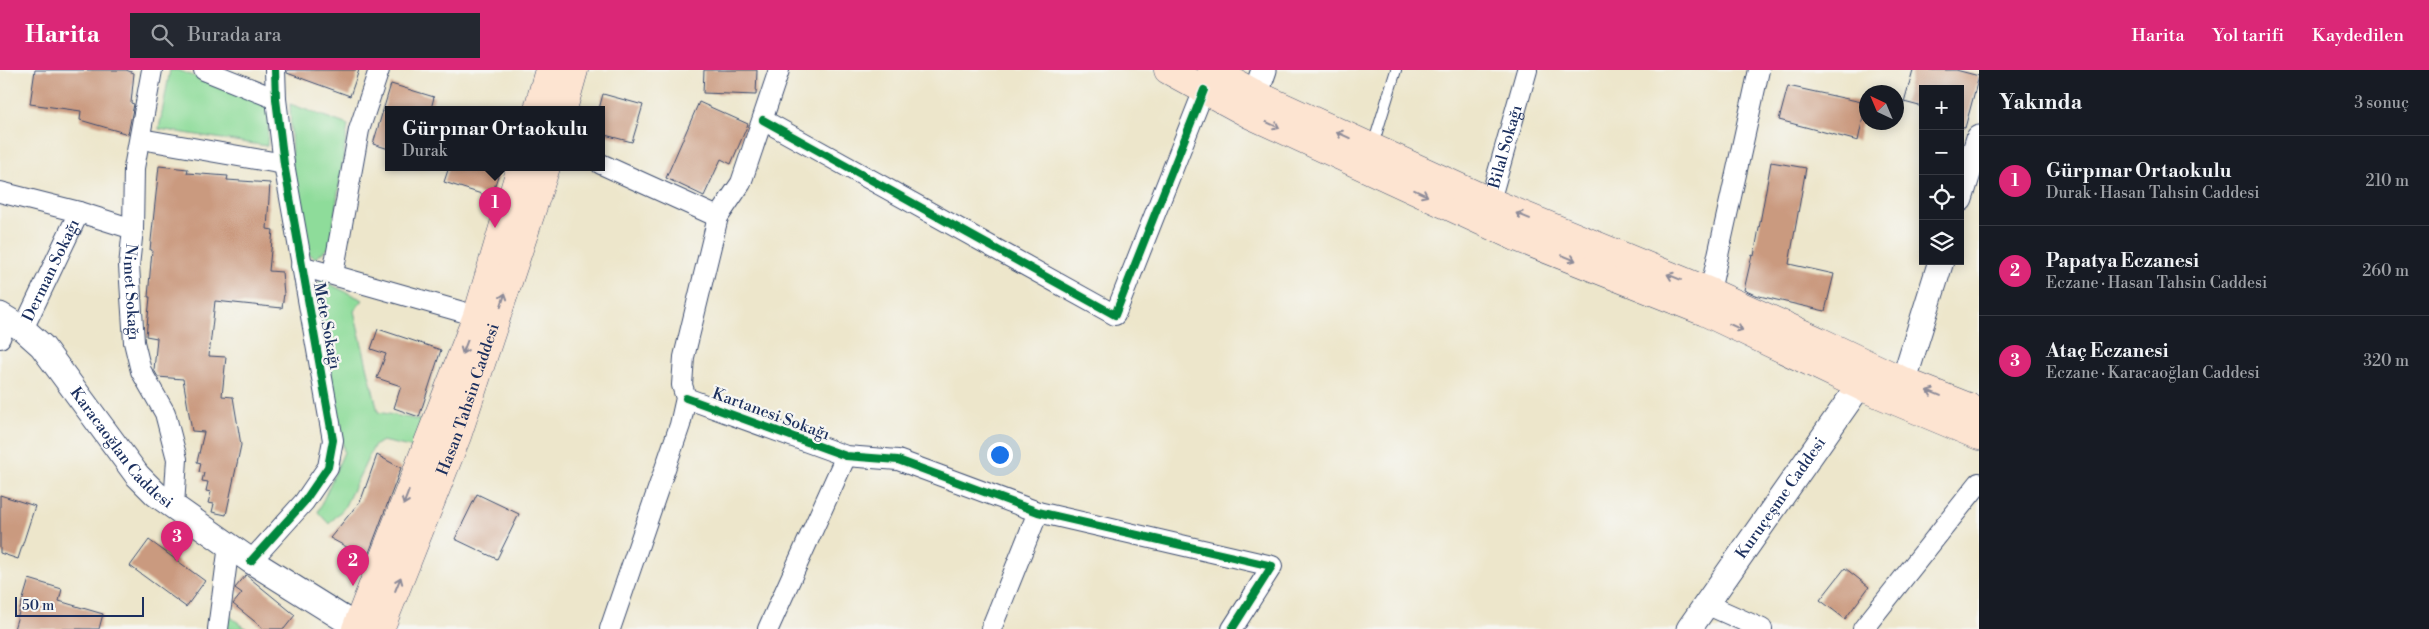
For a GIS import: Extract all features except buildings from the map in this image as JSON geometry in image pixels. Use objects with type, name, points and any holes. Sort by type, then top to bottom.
[{"type":"main road","points":[[539,106],[549,70]]},
{"type":"main road","points":[[564,106],[574,70]]},
{"type":"main road","points":[[1168,70],[1256,93],[1372,148],[1487,212]]},
{"type":"main road","points":[[1256,93],[1487,212],[1708,302],[1901,392],[1979,436]]},
{"type":"main road","name":"Hasan Tahsin Caddesi","points":[[363,628],[477,316],[520,171]]},
{"type":"main road","name":"Hasan Tahsin Caddesi","points":[[363,628],[457,436],[545,171]]},
{"type":"main road","points":[[1901,392],[1979,412]]},
{"type":"street","name":"Nimet Sokağı","points":[[152,70],[141,139],[134,168],[130,266],[134,342],[141,371],[165,413],[177,459],[174,506]]},
{"type":"street","points":[[204,70],[276,99]]},
{"type":"street","name":"Mete Sokağı","points":[[252,561],[304,502],[328,467],[333,440],[284,164],[276,99],[276,70]]},
{"type":"street","points":[[333,274],[359,130],[379,70]]},
{"type":"street","points":[[610,629],[680,425],[686,398],[682,385],[684,358],[718,217],[741,183],[780,70]]},
{"type":"street","name":"Bilal Sokağı","points":[[1487,212],[1527,70]]},
{"type":"street","points":[[1708,302],[1759,70]]},
{"type":"street","points":[[763,120],[1116,316],[1208,80]]},
{"type":"street","points":[[1964,186],[1979,138]]},
{"type":"street","points":[[141,139],[284,164]]},
{"type":"street","points":[[605,166],[718,217]]},
{"type":"street","points":[[0,192],[79,212],[133,229]]},
{"type":"street","name":"Derman Sokağı","points":[[7,325],[79,212]]},
{"type":"street","points":[[1901,392],[1940,265]]},
{"type":"street","points":[[301,266],[477,316]]},
{"type":"street","name":"Karacaoğlan Caddesi","points":[[7,325],[42,346],[137,476],[156,494],[252,561],[363,628]]},
{"type":"street","name":"Kuruçeşme Caddesi","points":[[1689,629],[1866,376]]},
{"type":"street","name":"Kartanesi Sokağı","points":[[686,398],[846,456],[898,460],[1038,512],[1272,566],[1232,629]]},
{"type":"street","points":[[768,629],[846,456]]},
{"type":"street","points":[[1863,629],[1979,483]]},
{"type":"street","points":[[992,629],[1038,512]]},
{"type":"street","points":[[218,629],[229,545]]},
{"type":"street","points":[[1706,604],[1762,629]]},
{"type":"lane","points":[[1372,148],[1396,70]]},
{"type":"green space","points":[[170,70],[178,70],[270,106],[267,146],[159,129]]},
{"type":"green space","points":[[290,104],[348,125],[330,247],[315,258],[309,254],[292,164]]},
{"type":"green space","points":[[321,280],[363,300],[354,311],[378,412],[425,421],[414,448],[382,441],[374,446],[344,508],[329,524],[318,512],[344,452],[315,288]]},
{"type":"green space","points":[[224,612],[247,629],[222,629]]},
{"type":"cycle path","points":[[251,561],[304,502],[328,467],[333,440],[284,164],[276,99],[275,70]]},
{"type":"cycle path","points":[[763,120],[1115,315],[1204,90]]},
{"type":"cycle path","points":[[686,398],[846,456],[898,460],[1038,512],[1272,566],[1232,629]]},
{"type":"place","name":"Gürpınar Ortaokulu","points":[[495,228]]},
{"type":"place","name":"Ataç Eczanesi","points":[[177,562]]},
{"type":"place","name":"Papatya Eczanesi","points":[[353,586]]}]
